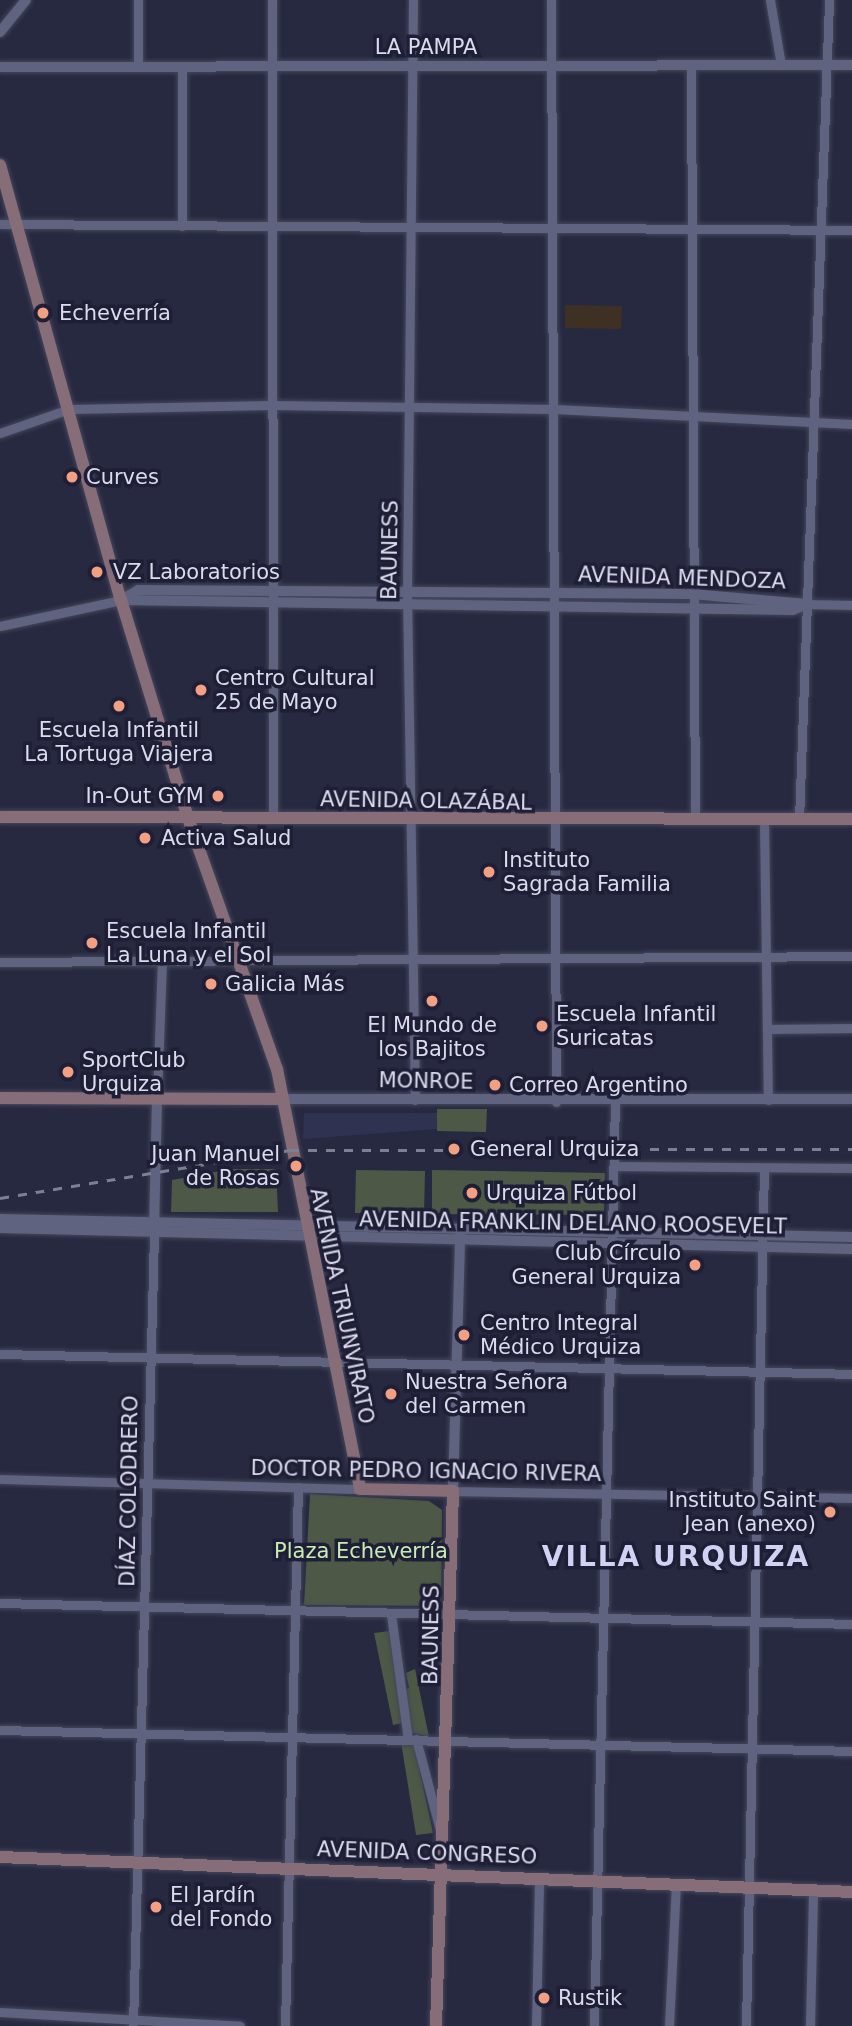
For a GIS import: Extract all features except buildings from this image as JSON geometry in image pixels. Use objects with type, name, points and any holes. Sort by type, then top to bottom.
[{"type":"main road","name":"AVENIDA TRIUNVIRATO","points":[[0,165],[121,600],[188,818],[242,960],[282,1099],[360,1489]]},
{"type":"main road","name":"AVENIDA OLAZÁBAL","points":[[0,817],[552,822],[852,820]]},
{"type":"main road","name":"MONROE","points":[[0,1098],[157,1096],[282,1099]]},
{"type":"main road","name":"DOCTOR PEDRO IGNACIO RIVERA","points":[[360,1489],[453,1491]]},
{"type":"main road","name":"BAUNESS","points":[[442,1874],[453,1491]]},
{"type":"main road","name":"AVENIDA CONGRESO","points":[[0,1857],[139,1860],[852,1892]]},
{"type":"main road","points":[[436,2026],[442,1874]]},
{"type":"street","points":[[0,32],[26,0]]},
{"type":"street","points":[[138,0],[138,67]]},
{"type":"street","points":[[272,0],[268,591],[273,818]]},
{"type":"street","name":"BAUNESS","points":[[413,0],[412,410],[407,598],[415,1100]]},
{"type":"street","points":[[551,0],[555,410],[552,822],[556,1102]]},
{"type":"street","points":[[770,0],[781,65]]},
{"type":"street","points":[[799,820],[811,423],[829,0]]},
{"type":"street","name":"LA PAMPA","points":[[0,67],[852,65]]},
{"type":"street","points":[[691,66],[695,820]]},
{"type":"street","points":[[181,67],[182,226]]},
{"type":"street","points":[[0,224],[852,230]]},
{"type":"street","points":[[0,433],[69,409],[271,405],[412,410],[555,410],[852,424]]},
{"type":"street","name":"AVENIDA MENDOZA","points":[[121,600],[138,590],[268,591],[407,598],[692,599],[807,604]]},
{"type":"street","name":"AVENIDA MENDOZA","points":[[121,600],[269,603],[407,598]]},
{"type":"street","points":[[0,626],[121,600]]},
{"type":"street","points":[[807,604],[852,605]]},
{"type":"street","points":[[764,820],[768,1100]]},
{"type":"street","points":[[0,961],[162,958],[767,959],[852,956]]},
{"type":"street","name":"DÍAZ COLODRERO","points":[[133,2022],[143,1733],[162,958]]},
{"type":"street","points":[[768,1029],[852,1028]]},
{"type":"street","name":"MONROE","points":[[282,1099],[556,1102],[852,1100]]},
{"type":"street","points":[[594,2026],[614,1238],[615,1101]]},
{"type":"street","points":[[614,1166],[852,1168]]},
{"type":"street","points":[[746,2026],[754,1749],[752,1622],[758,1497],[758,1371],[764,1242],[764,1168]]},
{"type":"street","name":"AVENIDA FRANKLIN DELANO ROOSEVELT","points":[[0,1219],[154,1228]]},
{"type":"street","name":"AVENIDA FRANKLIN DELANO ROOSEVELT","points":[[0,1228],[154,1228],[614,1238],[764,1242],[852,1250]]},
{"type":"street","name":"BAUNESS","points":[[453,1491],[454,1366],[460,1235]]},
{"type":"street","name":"AVENIDA FRANKLIN DELANO ROOSEVELT","points":[[764,1242],[852,1237]]},
{"type":"street","points":[[0,1354],[852,1374]]},
{"type":"street","name":"DOCTOR PEDRO IGNACIO RIVERA","points":[[0,1479],[360,1489]]},
{"type":"street","points":[[285,2026],[295,1734],[298,1487]]},
{"type":"street","name":"DOCTOR PEDRO IGNACIO RIVERA","points":[[453,1491],[852,1499]]},
{"type":"street","points":[[0,1603],[146,1609],[852,1624]]},
{"type":"street","points":[[391,1614],[412,1739],[444,1842]]},
{"type":"street","points":[[0,1730],[295,1734],[852,1751]]},
{"type":"street","points":[[536,2026],[539,1877]]},
{"type":"street","points":[[669,2026],[676,1883]]},
{"type":"street","points":[[810,2026],[813,1889]]},
{"type":"street","points":[[0,2012],[133,2022],[240,2026]]},
{"type":"shaded area","points":[[565,305],[622,306],[621,329],[565,328]]},
{"type":"shaded area","points":[[304,1113],[437,1113],[437,1129],[303,1139]]},
{"type":"green space","points":[[437,1109],[487,1109],[486,1132],[437,1131]]},
{"type":"green space","points":[[232,1169],[276,1169],[278,1212],[171,1212],[172,1180]]},
{"type":"green space","name":"Urquiza Fútbol","points":[[356,1170],[425,1171],[424,1215],[355,1213]]},
{"type":"green space","points":[[432,1170],[605,1173],[604,1215],[432,1214]]},
{"type":"green space","name":"Plaza Echeverría","points":[[310,1494],[429,1501],[442,1510],[441,1606],[304,1605]]},
{"type":"green space","points":[[390,1631],[402,1723],[393,1725],[374,1633]]},
{"type":"green space","points":[[415,1669],[429,1737],[410,1732],[404,1690],[409,1688],[406,1673]]},
{"type":"green space","points":[[401,1742],[414,1745],[433,1833],[416,1835]]},
{"type":"railway","points":[[0,1198],[290,1150],[852,1149]]},
{"type":"place","name":"Echeverría","points":[[43,313]]},
{"type":"place","name":"Curves","points":[[72,477]]},
{"type":"place","name":"VZ Laboratorios","points":[[97,572]]},
{"type":"place","name":"Centro Cultural 25 de Mayo","points":[[201,690]]},
{"type":"place","name":"Escuela Infantil La Tortuga Viajera","points":[[119,706]]},
{"type":"place","name":"In-Out GYM","points":[[218,796]]},
{"type":"place","name":"Activa Salud","points":[[145,838]]},
{"type":"place","name":"Instituto Sagrada Familia","points":[[489,872]]},
{"type":"place","name":"Escuela Infantil La Luna y el Sol","points":[[92,943]]},
{"type":"place","name":"Galicia Más","points":[[211,984]]},
{"type":"place","name":"El Mundo de los Bajitos","points":[[432,1001]]},
{"type":"place","name":"Escuela Infantil Suricatas","points":[[542,1026]]},
{"type":"place","name":"SportClub Urquiza","points":[[68,1072]]},
{"type":"place","name":"Correo Argentino","points":[[495,1085]]},
{"type":"place","name":"General Urquiza","points":[[454,1149]]},
{"type":"place","name":"Juan Manuel de Rosas","points":[[296,1166]]},
{"type":"place","name":"Urquiza Fútbol","points":[[472,1193]]},
{"type":"place","name":"Club Círculo General Urquiza","points":[[695,1265]]},
{"type":"place","name":"Centro Integral Médico Urquiza","points":[[464,1335]]},
{"type":"place","name":"Nuestra Señora del Carmen","points":[[391,1394]]},
{"type":"place","name":"Instituto Saint Jean (anexo)","points":[[830,1512]]},
{"type":"place","name":"El Jardín del Fondo","points":[[156,1907]]},
{"type":"place","name":"Rustik","points":[[544,1998]]},
{"type":"district","name":"VILLA URQUIZA","points":[[676,1557]]}]
